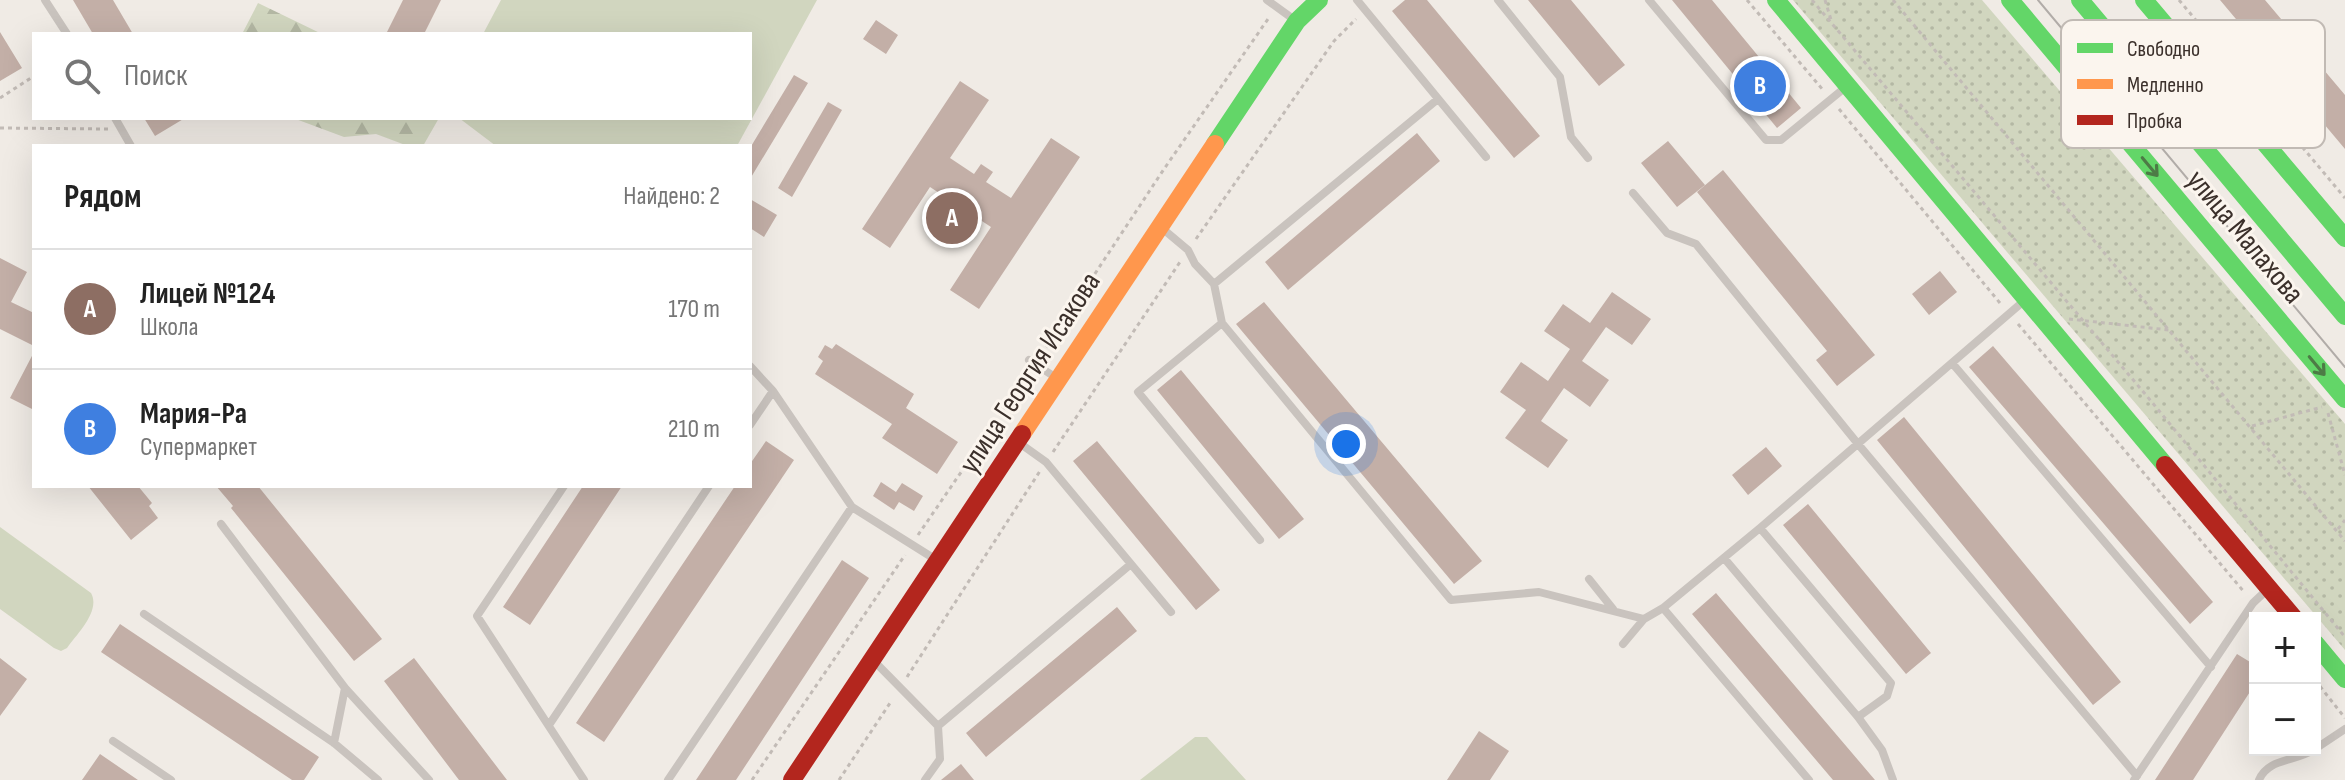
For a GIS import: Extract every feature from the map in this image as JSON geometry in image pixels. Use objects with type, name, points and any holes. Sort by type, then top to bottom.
[{"type":"street","name":"улица Георгия Исакова","points":[[792,780],[1297,21],[1319,0]]},
{"type":"street","points":[[1776,0],[2289,612]]},
{"type":"street","name":"улица Малахова","points":[[2010,0],[2061,61]]},
{"type":"street","name":"улица Малахова","points":[[2080,0],[2097,20]]},
{"type":"street","points":[[2144,0],[2161,20]]},
{"type":"street","name":"улица Малахова","points":[[2134,148],[2345,399]]},
{"type":"street","name":"улица Малахова","points":[[2204,148],[2345,316]]},
{"type":"street","points":[[2273,148],[2342,228]]},
{"type":"street","points":[[2321,650],[2345,679]]},
{"type":"lane","points":[[45,0],[66,32]]},
{"type":"lane","points":[[1267,0],[1297,21]]},
{"type":"lane","points":[[1357,0],[1486,157]]},
{"type":"lane","points":[[1498,0],[1560,77],[1571,137],[1588,158]]},
{"type":"lane","points":[[1649,0],[1766,140],[1781,140],[1848,85]]},
{"type":"lane","points":[[1214,284],[1438,99]]},
{"type":"lane","points":[[116,120],[130,144]]},
{"type":"lane","points":[[1633,193],[1667,233],[1696,244],[2135,778],[2253,603],[2269,588]]},
{"type":"lane","points":[[1160,227],[1188,250],[1195,264],[1214,284],[1222,323],[1451,600],[1539,592],[1644,619]]},
{"type":"lane","points":[[1623,644],[1644,619],[1663,608],[1760,528],[2026,299]]},
{"type":"lane","points":[[1222,323],[1138,392],[1260,540]]},
{"type":"lane","points":[[1032,362],[1059,379]]},
{"type":"lane","points":[[1952,363],[2211,667]]},
{"type":"lane","points":[[752,368],[773,391],[852,507],[938,561]]},
{"type":"lane","points":[[752,422],[773,391]]},
{"type":"lane","points":[[1018,442],[1046,462],[1171,612]]},
{"type":"lane","points":[[563,488],[477,616],[584,780]]},
{"type":"lane","points":[[549,725],[708,488]]},
{"type":"lane","points":[[668,780],[852,507]]},
{"type":"lane","points":[[221,524],[345,688],[429,780]]},
{"type":"lane","points":[[1760,528],[1891,683],[1887,696],[1858,717]]},
{"type":"lane","points":[[1724,558],[1858,717],[1882,750],[1893,780]]},
{"type":"lane","points":[[938,726],[1131,564]]},
{"type":"lane","points":[[1589,579],[1613,609]]},
{"type":"lane","points":[[1663,608],[1809,780]]},
{"type":"lane","points":[[144,614],[334,743],[378,780]]},
{"type":"lane","points":[[872,660],[938,726],[940,759],[925,780]]},
{"type":"lane","points":[[334,743],[345,688]]},
{"type":"lane","points":[[2321,745],[2345,729]]},
{"type":"lane","points":[[113,741],[171,780]]},
{"type":"lane","points":[[2259,780],[2269,765],[2301,756]]},
{"type":"path","points":[[1812,0],[2345,637]]},
{"type":"path","points":[[1825,0],[1833,25]]},
{"type":"path","points":[[1893,0],[2345,541]]},
{"type":"path","points":[[2179,0],[2196,20]]},
{"type":"path","points":[[752,780],[1032,362],[1277,7]]},
{"type":"path","points":[[839,780],[1188,250],[1334,41],[1365,10]]},
{"type":"path","points":[[0,98],[32,77]]},
{"type":"path","points":[[0,128],[121,129]]},
{"type":"path","points":[[2303,148],[2345,198]]},
{"type":"path","points":[[2062,318],[2170,330]]},
{"type":"path","points":[[2250,427],[2326,406],[2345,475]]},
{"type":"path","points":[[2337,531],[2345,520]]},
{"type":"path","points":[[2318,684],[2345,718]]},
{"type":"green space","points":[[501,0],[817,0],[752,119],[752,32],[484,32]]},
{"type":"green space","points":[[1793,0],[1982,0],[2061,92],[2061,148],[2109,148],[2345,424],[2345,650],[2321,622],[2321,612],[2313,612]]},
{"type":"green space","points":[[258,3],[318,32],[243,32]]},
{"type":"green space","points":[[298,120],[438,120],[424,144],[403,144],[376,134],[344,137]]},
{"type":"green space","points":[[462,120],[751,120],[738,144],[493,144]]},
{"type":"green space","points":[[0,527],[91,593],[93,607],[90,615],[67,648],[61,651],[54,648],[0,609]]},
{"type":"green space","points":[[1195,737],[1207,737],[1246,780],[1140,780]]},
{"type":"building","points":[[73,0],[113,0],[132,32],[92,32]]},
{"type":"building","points":[[403,0],[441,0],[425,32],[387,32]]},
{"type":"building","points":[[1405,0],[1427,0],[1540,136],[1514,158],[1392,11]]},
{"type":"building","points":[[1528,0],[1571,0],[1625,65],[1599,86]]},
{"type":"building","points":[[1672,0],[1712,0],[1801,108],[1777,128]]},
{"type":"building","points":[[2220,0],[2265,0],[2282,20],[2237,20]]},
{"type":"building","points":[[876,20],[898,35],[886,54],[863,39]]},
{"type":"building","points":[[0,32],[22,68],[0,81]]},
{"type":"building","points":[[2325,71],[2345,95],[2345,149],[2325,125]]},
{"type":"building","points":[[794,75],[808,83],[752,176],[752,145]]},
{"type":"building","points":[[960,81],[989,100],[950,158],[974,174],[981,164],[993,172],[986,182],[1011,198],[1051,138],[1080,157],[979,309],[950,290],[991,227],[930,187],[890,248],[862,229]]},
{"type":"building","points":[[828,102],[842,110],[792,197],[778,188]]},
{"type":"building","points":[[145,120],[182,120],[155,136]]},
{"type":"building","points":[[1417,133],[1440,161],[1288,290],[1265,262]]},
{"type":"building","points":[[1668,141],[1705,185],[1677,207],[1641,163]]},
{"type":"building","points":[[1723,170],[1875,355],[1837,386],[1816,360],[1827,351],[1697,192]]},
{"type":"building","points":[[752,200],[777,215],[764,237],[752,229]]},
{"type":"building","points":[[0,258],[27,272],[11,302],[32,312],[32,345],[0,329]]},
{"type":"building","points":[[1940,271],[1957,292],[1929,315],[1912,294]]},
{"type":"building","points":[[1612,292],[1651,319],[1632,345],[1606,327],[1582,361],[1609,380],[1590,407],[1564,388],[1541,421],[1568,440],[1548,468],[1505,438],[1526,410],[1500,392],[1521,362],[1548,381],[1570,349],[1544,331],[1563,304],[1590,323]]},
{"type":"building","points":[[1264,302],[1482,561],[1454,584],[1236,324]]},
{"type":"building","points":[[836,344],[914,394],[906,408],[958,442],[937,474],[882,438],[892,424],[815,374],[823,361],[818,357],[825,345],[832,349]]},
{"type":"building","points":[[1993,346],[2213,602],[2190,624],[1969,367]]},
{"type":"building","points":[[32,356],[32,409],[10,398]]},
{"type":"building","points":[[1181,370],[1304,519],[1279,539],[1157,390]]},
{"type":"building","points":[[1904,417],[2121,682],[2093,705],[1877,440]]},
{"type":"building","points":[[766,441],[794,460],[604,742],[576,723],[734,488],[752,488],[752,461]]},
{"type":"building","points":[[1097,441],[1220,590],[1196,610],[1073,461]]},
{"type":"building","points":[[1766,447],[1782,466],[1748,495],[1732,475]]},
{"type":"building","points":[[881,482],[896,492],[902,483],[923,496],[914,511],[899,502],[894,510],[873,496]]},
{"type":"building","points":[[90,488],[140,488],[152,503],[149,506],[158,518],[131,540]]},
{"type":"building","points":[[218,488],[260,488],[382,639],[354,661],[231,508],[233,506]]},
{"type":"building","points":[[582,488],[621,488],[530,625],[503,607]]},
{"type":"building","points":[[1808,504],[1931,653],[1906,674],[1783,525]]},
{"type":"building","points":[[842,560],[869,578],[736,780],[696,780]]},
{"type":"building","points":[[1716,593],[1875,780],[1833,780],[1692,614]]},
{"type":"building","points":[[1117,607],[1137,631],[986,757],[966,733]]},
{"type":"building","points":[[120,624],[319,757],[304,780],[292,780],[101,652]]},
{"type":"building","points":[[2237,654],[2249,661],[2249,693],[2193,780],[2155,780]]},
{"type":"building","points":[[0,658],[27,679],[0,716]]},
{"type":"building","points":[[414,658],[507,780],[459,780],[384,681]]},
{"type":"building","points":[[1479,731],[1509,751],[1490,780],[1447,780]]},
{"type":"building","points":[[100,754],[138,780],[82,780]]},
{"type":"building","points":[[961,764],[974,780],[941,780]]},
{"type":"tram line","points":[[2038,0],[2061,27]]},
{"type":"tram line","points":[[2162,148],[2345,367]]},
{"type":"traffic: fast","points":[[1215,144],[1297,21],[1319,0]]},
{"type":"traffic: fast","points":[[1776,0],[2165,465]]},
{"type":"traffic: fast","points":[[2010,0],[2061,61]]},
{"type":"traffic: fast","points":[[2080,0],[2097,20]]},
{"type":"traffic: fast","points":[[2144,0],[2161,20]]},
{"type":"traffic: fast","points":[[2134,148],[2345,399]]},
{"type":"traffic: fast","points":[[2204,148],[2345,316]]},
{"type":"traffic: fast","points":[[2269,148],[2345,238]]},
{"type":"traffic: fast","points":[[2321,650],[2345,679]]},
{"type":"traffic: slow","points":[[1022,434],[1215,144]]},
{"type":"traffic: jam","points":[[792,780],[1022,434]]},
{"type":"traffic: jam","points":[[2165,465],[2289,612]]},
{"type":"place","name":"Мария-Ра","points":[[1760,86]]},
{"type":"place","name":"Лицей №124","points":[[952,218]]}]
